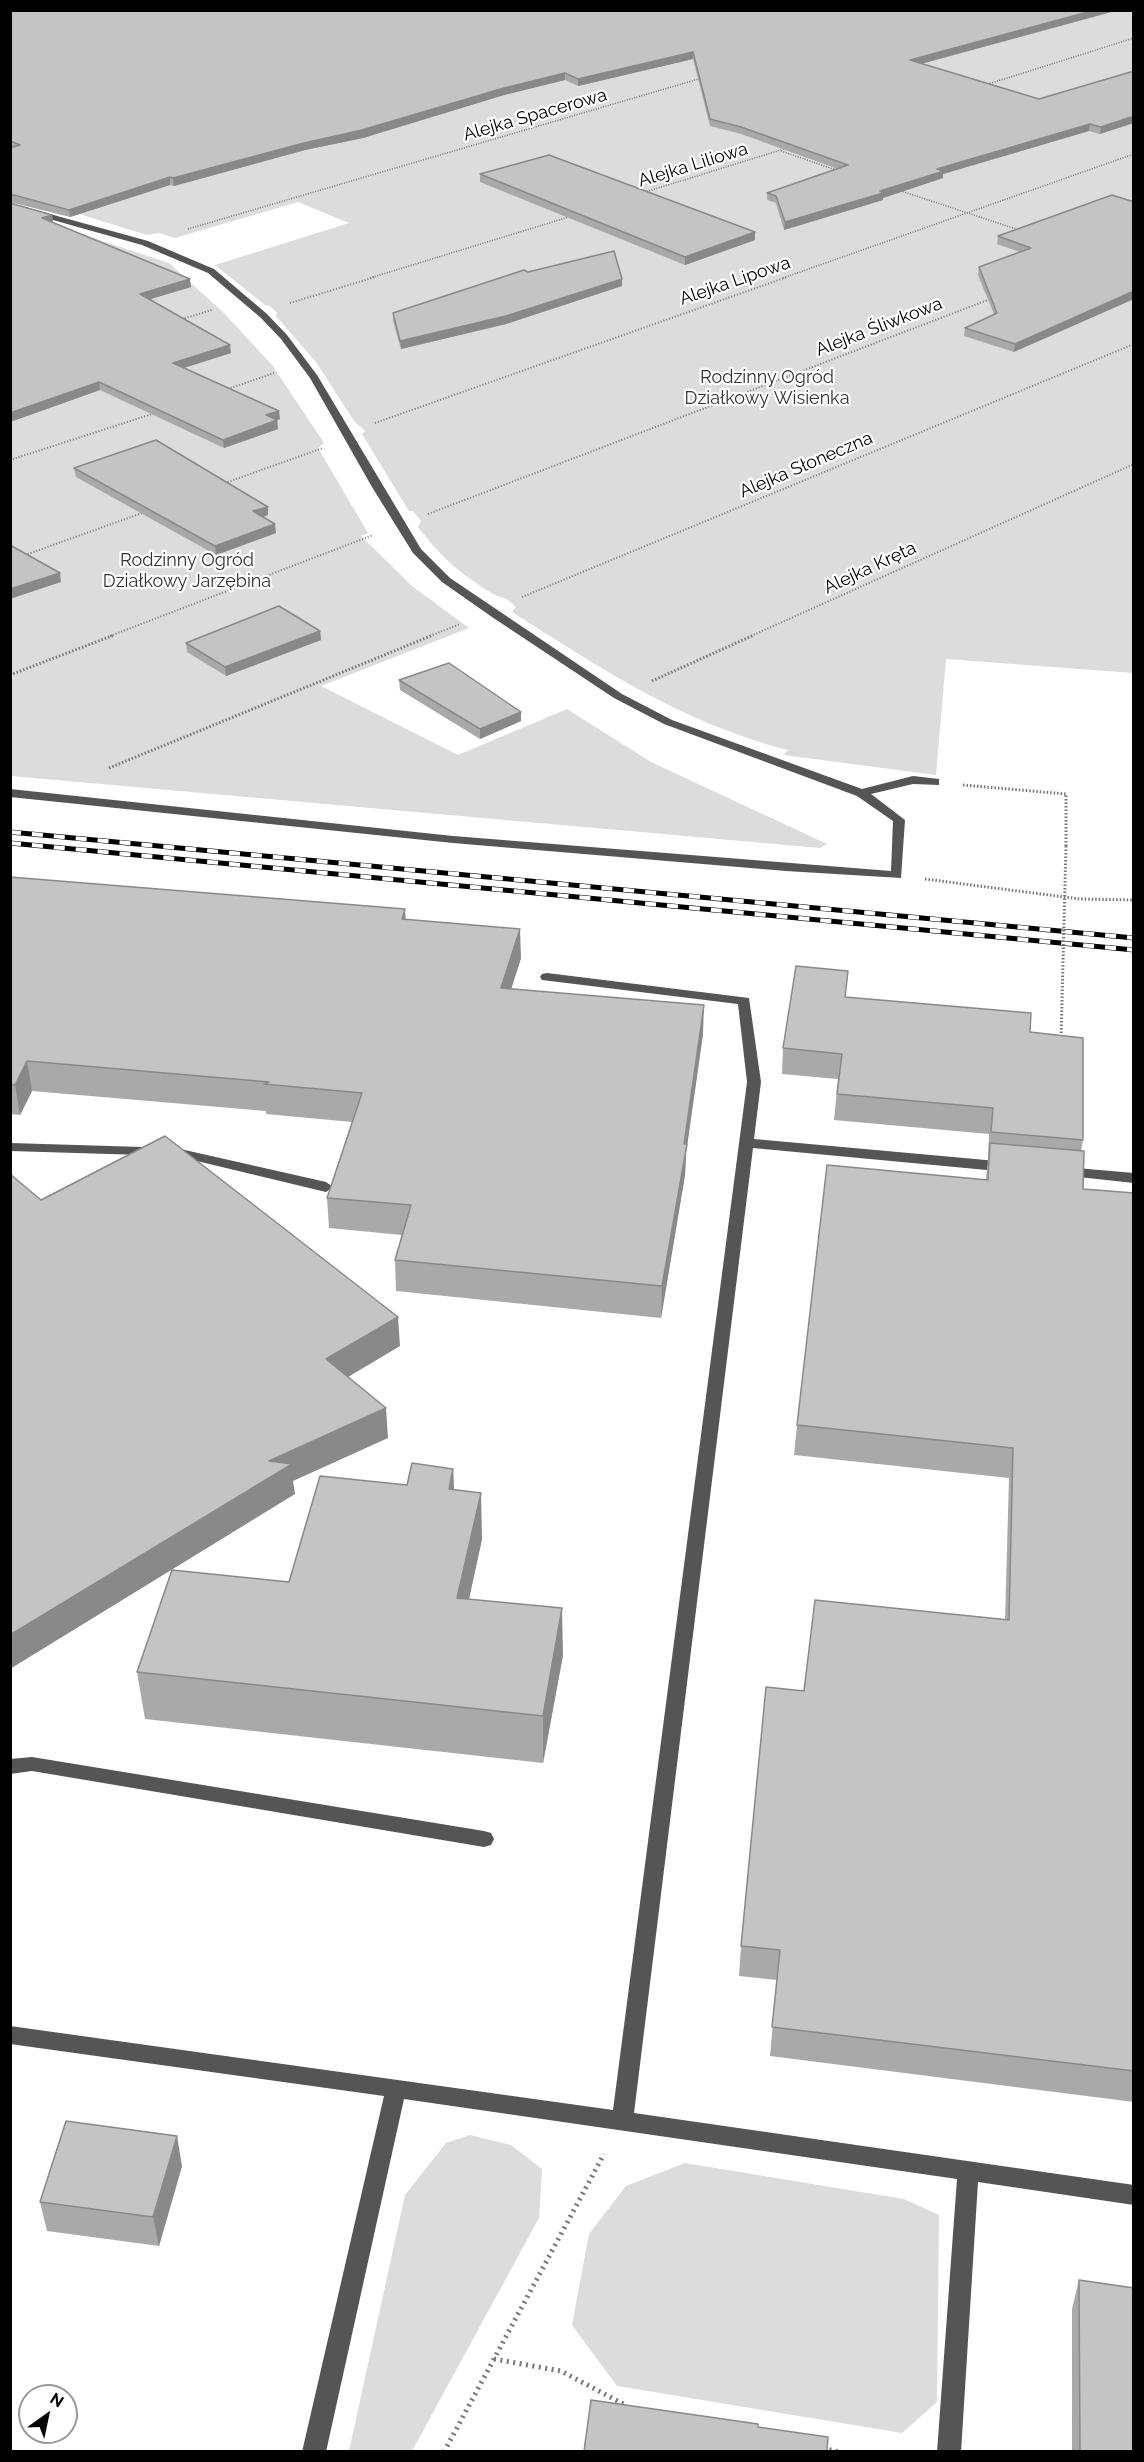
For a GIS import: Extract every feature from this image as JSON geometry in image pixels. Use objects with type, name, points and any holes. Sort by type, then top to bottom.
[{"type":"lane","points":[[10,205],[144,243],[211,271],[260,312],[284,337],[315,377],[347,436],[417,551],[446,580],[618,696],[668,722],[861,793],[899,820],[897,874],[703,862],[485,843],[123,807],[10,793]]},
{"type":"lane","points":[[861,793],[913,780],[935,782]]},
{"type":"lane","points":[[547,977],[744,1001],[754,1082],[622,2121]]},
{"type":"lane","points":[[746,1143],[1028,1169]]},
{"type":"lane","points":[[10,1147],[176,1152],[326,1187]]},
{"type":"lane","points":[[1051,1171],[1134,1178]]},
{"type":"lane","points":[[10,1767],[32,1764],[484,1839]]},
{"type":"lane","points":[[10,2035],[396,2088],[1134,2195]]},
{"type":"lane","points":[[314,2451],[396,2088]]},
{"type":"lane","points":[[949,2451],[968,2171]]},
{"type":"path","points":[[975,88],[1134,38]]},
{"type":"path","name":"Alejka Spacerowa","points":[[144,243],[707,76]]},
{"type":"path","name":"Alejka Liliowa","points":[[636,195],[790,147]]},
{"type":"path","points":[[780,151],[846,173]]},
{"type":"path","name":"Alejka Lipowa","points":[[213,487],[347,436],[1134,153]]},
{"type":"path","points":[[891,188],[1023,232]]},
{"type":"path","points":[[260,312],[579,213]]},
{"type":"path","name":"Alejka Śliwkowa","points":[[10,675],[364,539],[399,523],[452,505],[1000,295]]},
{"type":"path","points":[[177,320],[244,299]]},
{"type":"path","name":"Alejka Słoneczna","points":[[109,768],[1134,344]]},
{"type":"path","points":[[218,392],[304,363]]},
{"type":"path","points":[[10,460],[163,410]]},
{"type":"path","name":"Alejka Kręta","points":[[618,696],[1134,464]]},
{"type":"path","points":[[22,556],[146,512]]},
{"type":"path","points":[[935,782],[1066,794],[1061,1050]]},
{"type":"path","points":[[897,874],[1080,899],[1134,900]]},
{"type":"path","points":[[444,2451],[622,2121]]},
{"type":"path","points":[[494,2359],[561,2371],[626,2406],[637,2408]]},
{"type":"path","points":[[817,2447],[839,2451]]},
{"type":"green space","name":"Rodzinny Ogród Działkowy Wisienka","points":[[10,11],[1133,11],[1133,673],[946,659],[936,775],[783,755],[788,750],[749,739],[678,710],[611,674],[512,612],[516,607],[512,603],[492,593],[458,570],[442,555],[418,527],[421,521],[413,511],[409,511],[362,434],[365,431],[354,421],[316,362],[270,306],[265,305],[215,265],[349,223],[298,202],[175,238],[159,233],[147,235],[11,193]]},
{"type":"green space","name":"Rodzinny Ogród Działkowy Jarzębina","points":[[10,221],[45,222],[169,263],[224,313],[272,365],[324,443],[318,448],[368,533],[361,536],[412,586],[469,628],[321,686],[458,755],[567,709],[651,762],[827,844],[820,848],[11,776]]},
{"type":"green space","points":[[470,2135],[511,2145],[542,2169],[539,2218],[412,2451],[349,2451],[405,2195],[446,2143]]},
{"type":"green space","points":[[685,2163],[904,2199],[939,2215],[937,2402],[902,2433],[617,2386],[572,2325],[589,2234],[626,2186]]},
{"type":"building","points":[[10,10],[1095,10],[910,60],[1039,99],[1134,71],[1134,116],[1101,127],[1090,124],[937,169],[944,171],[880,191],[883,193],[785,222],[776,196],[767,193],[848,165],[741,127],[710,119],[693,52],[578,79],[565,73],[504,88],[362,130],[170,177],[69,210],[10,194],[10,148],[20,145],[10,141]]},
{"type":"building","points":[[549,155],[755,232],[685,257],[480,174]]},
{"type":"building","points":[[1112,195],[1134,202],[1134,291],[1015,344],[965,328],[997,313],[979,267],[1031,248],[998,236]]},
{"type":"building","points":[[10,203],[52,215],[42,218],[190,279],[140,294],[230,345],[173,363],[279,411],[266,415],[277,420],[223,440],[99,382],[10,413]]},
{"type":"building","points":[[614,251],[622,279],[506,316],[400,341],[393,313],[524,270],[528,272]]},
{"type":"building","points":[[156,440],[268,507],[253,511],[275,524],[215,546],[74,468]]},
{"type":"building","points":[[10,545],[60,573],[10,589]]},
{"type":"building","points":[[279,606],[320,631],[225,667],[186,643]]},
{"type":"building","points":[[449,663],[521,712],[480,729],[399,680]]},
{"type":"building","points":[[10,877],[405,909],[402,919],[520,929],[501,988],[704,1005],[684,1144],[687,1144],[662,1286],[395,1260],[411,1205],[327,1198],[362,1093],[264,1084],[269,1082],[27,1061],[15,1085],[10,1084]]},
{"type":"building","points":[[796,966],[848,971],[845,997],[1031,1013],[1030,1032],[1083,1038],[1083,1140],[991,1132],[993,1108],[837,1094],[842,1054],[783,1048]]},
{"type":"building","points":[[165,1136],[398,1317],[326,1359],[386,1408],[269,1461],[292,1464],[10,1635],[10,1174],[41,1200]]},
{"type":"building","points":[[990,1143],[1084,1151],[1083,1189],[1134,1193],[1134,2071],[772,2027],[780,1950],[741,1946],[766,1687],[804,1691],[815,1600],[1009,1620],[1013,1448],[797,1425],[827,1165],[988,1180]]},
{"type":"building","points":[[412,1463],[453,1469],[449,1489],[481,1493],[457,1598],[562,1608],[543,1716],[137,1672],[172,1570],[289,1582],[320,1476],[407,1485]]},
{"type":"building","points":[[66,2121],[177,2136],[153,2217],[40,2202]]},
{"type":"building","points":[[1079,2280],[1134,2288],[1134,2451],[1080,2451]]},
{"type":"building","points":[[591,2400],[758,2424],[758,2427],[828,2437],[827,2451],[584,2451]]},
{"type":"railway","points":[[10,832],[1134,938]]},
{"type":"railway","points":[[10,843],[1134,950]]}]
